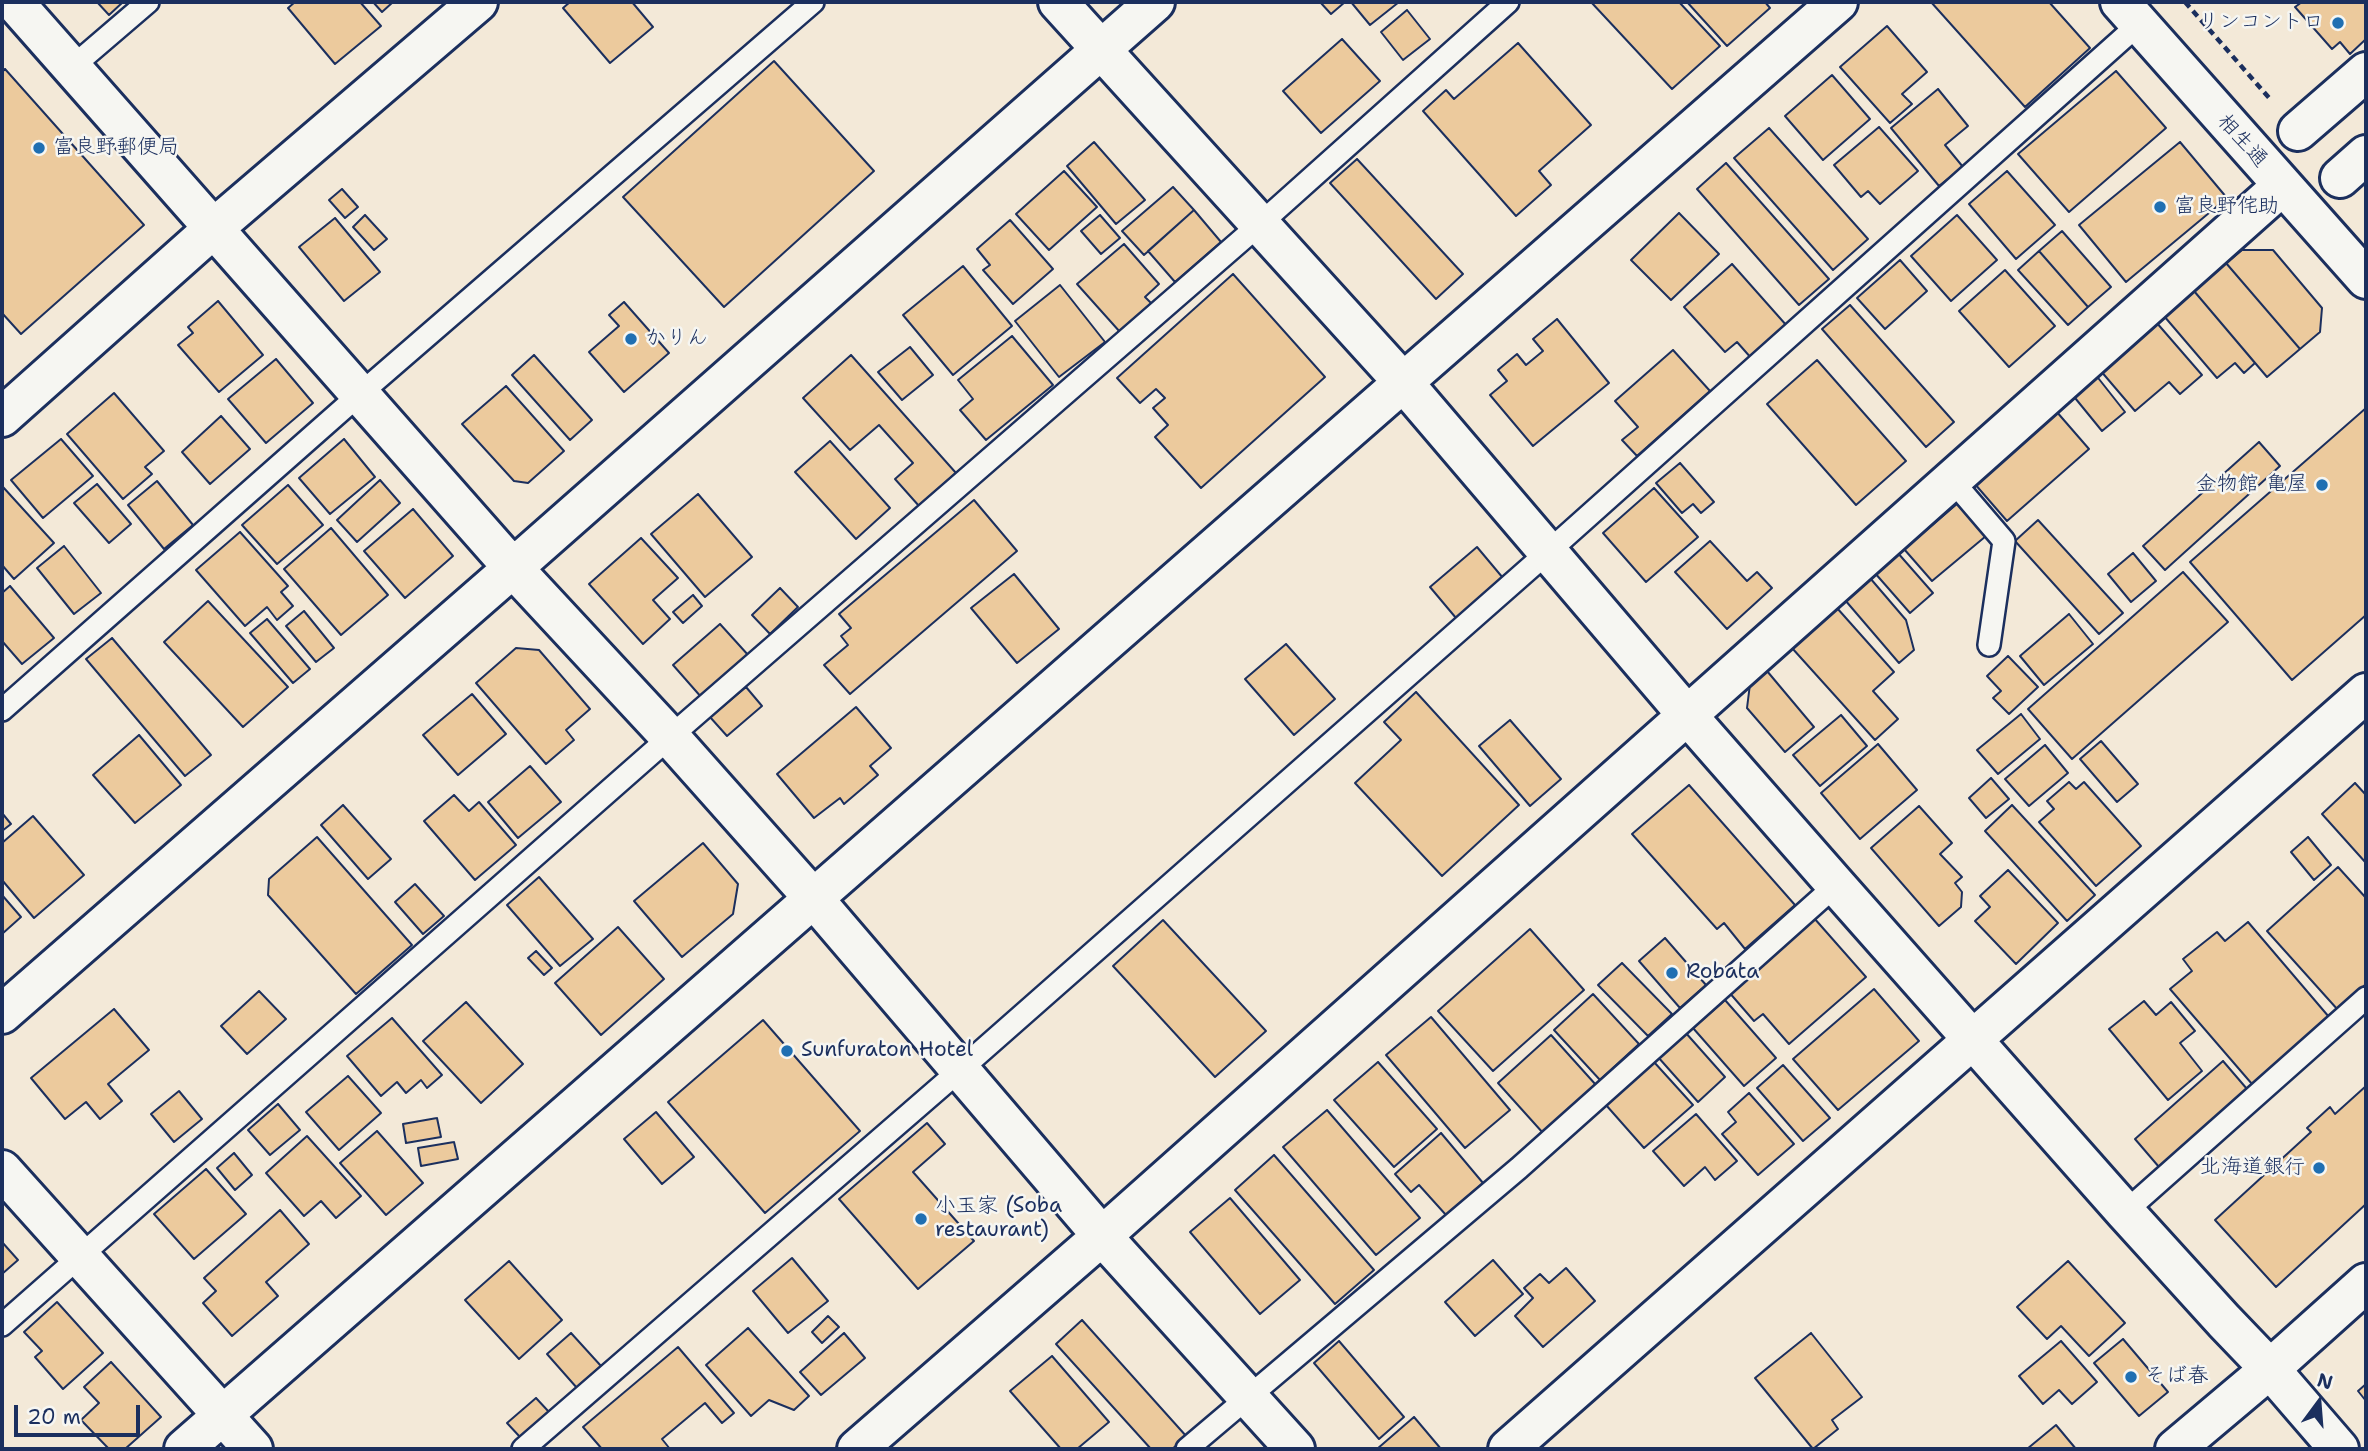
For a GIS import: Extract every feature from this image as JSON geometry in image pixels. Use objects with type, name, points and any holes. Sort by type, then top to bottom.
[{"type":"street","points":[[14,2],[513,568],[670,737],[814,899],[1102,1236],[1295,1449]]},
{"type":"street","points":[[2,417],[214,228],[478,2]]},
{"type":"street","points":[[1058,2],[1403,382],[1687,715],[1973,1041],[2339,1449]]},
{"type":"street","points":[[2,1014],[1155,2]]},
{"type":"street","points":[[184,1449],[1838,2]]},
{"type":"street","name":"相生通","points":[[2129,13],[2366,279]]},
{"type":"street","points":[[2298,131],[2366,72]]},
{"type":"street","points":[[857,1449],[1102,1236],[2282,186]]},
{"type":"street","points":[[1508,1449],[2366,693]]},
{"type":"street","points":[[2,1170],[253,1449]]},
{"type":"street","points":[[2175,1449],[2366,1283]]},
{"type":"lane","points":[[71,68],[148,2]]},
{"type":"lane","points":[[2,710],[359,394],[813,2]]},
{"type":"lane","points":[[2,1325],[670,737],[1260,224],[1508,2]]},
{"type":"lane","points":[[523,1449],[960,1070],[1548,552],[2129,13]]},
{"type":"lane","points":[[1951,479],[2004,541],[1989,645]]},
{"type":"lane","points":[[1188,1449],[1519,1168],[1836,884]]},
{"type":"lane","points":[[2125,1212],[2366,998]]},
{"type":"path","points":[[2185,2],[2271,100]]},
{"type":"building","points":[[97,2],[123,2],[109,15]]},
{"type":"building","points":[[295,2],[360,2],[381,26],[335,64],[288,8]]},
{"type":"building","points":[[373,2],[393,2],[382,12]]},
{"type":"building","points":[[570,2],[632,2],[653,27],[610,63],[563,8]]},
{"type":"building","points":[[1320,2],[1345,2],[1331,14]]},
{"type":"building","points":[[1351,2],[1399,2],[1370,25]]},
{"type":"building","points":[[1591,2],[1679,2],[1720,46],[1672,89]]},
{"type":"building","points":[[1687,2],[1765,2],[1770,8],[1727,46]]},
{"type":"building","points":[[1931,2],[2049,2],[2090,48],[2025,107]]},
{"type":"building","name":"リンコントロ","points":[[2302,2],[2366,2],[2366,39],[2350,54],[2340,42],[2332,49],[2295,7]]},
{"type":"building","points":[[1407,10],[1430,39],[1403,60],[1381,32]]},
{"type":"building","points":[[1887,26],[1927,72],[1902,94],[1912,104],[1890,123],[1840,67]]},
{"type":"building","points":[[1342,39],[1380,81],[1321,133],[1283,91]]},
{"type":"building","points":[[1518,43],[1591,125],[1539,171],[1551,185],[1516,216],[1423,111],[1446,90],[1454,99]]},
{"type":"building","points":[[774,61],[874,171],[724,307],[623,197]]},
{"type":"building","name":"富良野郵便局","points":[[5,69],[144,225],[21,334],[2,313],[2,72]]},
{"type":"building","points":[[2116,71],[2166,128],[2069,212],[2018,154]]},
{"type":"building","points":[[1832,75],[1870,119],[1823,160],[1785,116]]},
{"type":"building","points":[[1938,89],[1968,126],[1945,145],[1963,167],[1939,186],[1891,128]]},
{"type":"building","points":[[1879,127],[1918,171],[1880,204],[1868,191],[1861,197],[1834,165]]},
{"type":"building","points":[[1769,128],[1868,239],[1833,270],[1734,158]]},
{"type":"building","points":[[1094,142],[1145,200],[1116,224],[1067,166]]},
{"type":"building","points":[[2180,142],[2227,198],[2126,282],[2079,225]]},
{"type":"building","points":[[1357,159],[1463,274],[1436,299],[1330,183]]},
{"type":"building","points":[[1726,163],[1829,279],[1799,305],[1697,189]]},
{"type":"building","points":[[1064,171],[1097,207],[1049,250],[1016,214]]},
{"type":"building","points":[[2007,171],[2055,225],[2016,259],[1969,204]]},
{"type":"building","points":[[1173,187],[1194,210],[1144,255],[1122,231]]},
{"type":"building","points":[[342,189],[358,207],[345,218],[329,200]]},
{"type":"building","points":[[1194,210],[1221,242],[1175,282],[1148,251]]},
{"type":"building","points":[[1679,213],[1719,254],[1671,300],[1631,260]]},
{"type":"building","points":[[365,215],[387,239],[374,250],[353,227]]},
{"type":"building","points":[[1100,215],[1120,238],[1101,254],[1081,231]]},
{"type":"building","points":[[1957,215],[1997,260],[1951,301],[1911,256]]},
{"type":"building","points":[[335,218],[380,272],[344,301],[299,247]]},
{"type":"building","points":[[1010,220],[1053,269],[1013,304],[983,270],[990,265],[977,249]]},
{"type":"building","points":[[2062,231],[2111,287],[2088,307],[2039,251]]},
{"type":"building","points":[[1124,244],[1159,284],[1145,297],[1152,304],[1120,332],[1077,284]]},
{"type":"building","points":[[2242,250],[2273,250],[2322,308],[2320,332],[2300,349],[2226,263]]},
{"type":"building","points":[[2039,251],[2088,307],[2068,325],[2018,270]]},
{"type":"building","points":[[1900,260],[1927,291],[1885,329],[1857,298]]},
{"type":"building","points":[[2226,263],[2300,349],[2267,377],[2194,291]]},
{"type":"building","points":[[1732,264],[1787,326],[1752,359],[1737,342],[1725,352],[1684,307]]},
{"type":"building","points":[[963,266],[1012,326],[953,375],[903,315]]},
{"type":"building","points":[[2005,270],[2055,326],[2009,367],[1959,311]]},
{"type":"building","points":[[1233,274],[1325,377],[1201,488],[1155,437],[1168,425],[1153,408],[1165,398],[1156,389],[1140,403],[1117,378]]},
{"type":"building","points":[[1060,285],[1105,342],[1059,377],[1015,321]]},
{"type":"building","points":[[2194,291],[2255,363],[2244,373],[2235,363],[2217,378],[2164,316]]},
{"type":"building","points":[[218,301],[263,355],[219,392],[178,345],[193,333],[188,327]]},
{"type":"building","name":"かりん","points":[[624,302],[669,353],[624,392],[589,352],[619,326],[609,315]]},
{"type":"building","points":[[1850,305],[1954,422],[1926,447],[1822,329]]},
{"type":"building","points":[[1557,319],[1609,383],[1533,446],[1490,395],[1507,381],[1498,370],[1517,354],[1526,365],[1543,351],[1533,339]]},
{"type":"building","points":[[2156,322],[2202,375],[2180,394],[2169,382],[2135,411],[2100,370]]},
{"type":"building","points":[[1012,336],[1053,385],[986,440],[960,410],[973,399],[958,380]]},
{"type":"building","points":[[910,347],[933,375],[902,400],[878,372]]},
{"type":"building","points":[[1673,350],[1710,391],[1637,456],[1622,440],[1638,427],[1615,401]]},
{"type":"building","points":[[534,355],[592,420],[570,440],[512,375]]},
{"type":"building","points":[[851,355],[956,473],[919,506],[895,479],[913,463],[879,425],[850,450],[803,398]]},
{"type":"building","points":[[276,359],[313,403],[266,443],[228,399]]},
{"type":"building","points":[[1817,360],[1906,461],[1856,505],[1767,404]]},
{"type":"building","points":[[2095,374],[2125,412],[2102,431],[2071,393]]},
{"type":"building","points":[[506,386],[564,451],[528,483],[514,481],[462,424]]},
{"type":"building","points":[[114,393],[164,451],[145,467],[152,474],[123,499],[67,434]]},
{"type":"building","name":"金物館 亀屋","points":[[2366,408],[2366,615],[2292,680],[2190,562]]},
{"type":"building","points":[[2056,411],[2089,449],[2007,521],[1974,483]]},
{"type":"building","points":[[221,416],[250,449],[210,484],[182,452]]},
{"type":"building","points":[[61,439],[93,476],[43,518],[11,480]]},
{"type":"building","points":[[344,439],[375,477],[330,514],[299,478]]},
{"type":"building","points":[[830,441],[890,508],[856,539],[795,472]]},
{"type":"building","points":[[2259,442],[2280,466],[2165,570],[2143,546]]},
{"type":"building","points":[[1680,463],[1714,502],[1701,513],[1693,504],[1682,513],[1656,483]]},
{"type":"building","points":[[380,480],[400,503],[357,542],[337,520]]},
{"type":"building","points":[[157,481],[193,525],[164,549],[128,505]]},
{"type":"building","points":[[97,484],[131,524],[109,543],[74,503]]},
{"type":"building","points":[[288,485],[323,525],[277,564],[242,525]]},
{"type":"building","points":[[3,487],[54,543],[14,579],[2,565]]},
{"type":"building","points":[[1654,488],[1698,537],[1646,582],[1603,533]]},
{"type":"building","points":[[698,494],[752,557],[705,597],[651,534]]},
{"type":"building","points":[[974,500],[1017,551],[850,694],[824,665],[848,645],[841,636],[851,628],[839,614]]},
{"type":"building","points":[[1958,503],[1986,536],[1932,581],[1904,549]]},
{"type":"building","points":[[413,509],[453,556],[405,598],[364,551]]},
{"type":"building","points":[[2038,520],[2123,613],[2099,634],[2015,541]]},
{"type":"building","points":[[331,528],[388,595],[341,635],[284,569]]},
{"type":"building","points":[[240,532],[288,586],[281,592],[293,606],[277,620],[267,607],[245,626],[196,570]]},
{"type":"building","points":[[641,538],[678,578],[653,600],[670,619],[643,644],[589,584]]},
{"type":"building","points":[[1710,541],[1747,581],[1757,572],[1772,588],[1727,629],[1675,572]]},
{"type":"building","points":[[64,546],[101,593],[74,614],[37,568]]},
{"type":"building","points":[[1477,547],[1503,578],[1456,618],[1430,587]]},
{"type":"building","points":[[1897,552],[1933,593],[1910,613],[1874,572]]},
{"type":"building","points":[[2133,553],[2156,581],[2131,602],[2108,574]]},
{"type":"building","points":[[2183,572],[2228,622],[2072,759],[2028,709]]},
{"type":"building","points":[[1014,574],[1059,629],[1017,663],[971,608]]},
{"type":"building","points":[[1870,578],[1906,620],[1914,650],[1899,663],[1845,600]]},
{"type":"building","points":[[10,586],[54,638],[22,664],[2,641],[2,593]]},
{"type":"building","points":[[780,588],[798,607],[770,634],[752,615]]},
{"type":"building","points":[[693,595],[702,606],[683,623],[673,612]]},
{"type":"building","points":[[208,601],[288,687],[243,727],[164,642]]},
{"type":"building","points":[[1837,608],[1894,672],[1873,691],[1898,719],[1875,740],[1792,648]]},
{"type":"building","points":[[304,611],[334,648],[316,662],[286,626]]},
{"type":"building","points":[[2069,614],[2093,644],[2044,685],[2020,656]]},
{"type":"building","points":[[267,619],[310,669],[293,683],[250,633]]},
{"type":"building","points":[[720,624],[749,656],[702,698],[673,665]]},
{"type":"building","points":[[112,638],[211,755],[185,776],[86,659]]},
{"type":"building","points":[[1286,644],[1335,699],[1294,735],[1245,679]]},
{"type":"building","points":[[516,648],[539,650],[590,709],[566,730],[574,740],[546,764],[476,683]]},
{"type":"building","points":[[2008,656],[2038,687],[2009,714],[1993,698],[2001,691],[1987,676]]},
{"type":"building","points":[[1767,671],[1814,727],[1785,752],[1747,708],[1750,684]]},
{"type":"building","points":[[746,687],[762,706],[727,736],[710,717]]},
{"type":"building","points":[[1416,692],[1519,805],[1442,876],[1355,783],[1401,740],[1384,722]]},
{"type":"building","points":[[472,694],[506,734],[458,775],[423,735]]},
{"type":"building","points":[[856,707],[891,748],[870,766],[878,775],[844,804],[840,798],[814,818],[777,774]]},
{"type":"building","points":[[2021,714],[2040,739],[1998,774],[1977,750]]},
{"type":"building","points":[[1841,715],[1867,746],[1820,786],[1793,755]]},
{"type":"building","points":[[1510,720],[1561,779],[1530,806],[1479,746]]},
{"type":"building","points":[[139,735],[181,785],[135,823],[93,775]]},
{"type":"building","points":[[2101,741],[2138,784],[2117,802],[2080,759]]},
{"type":"building","points":[[1878,744],[1917,790],[1860,839],[1821,793]]},
{"type":"building","points":[[2045,745],[2068,773],[2029,806],[2005,779]]},
{"type":"building","points":[[530,766],[561,802],[518,838],[488,802]]},
{"type":"building","points":[[1991,778],[2009,799],[1986,818],[1969,798]]},
{"type":"building","points":[[2069,782],[2076,789],[2084,782],[2141,846],[2096,886],[2039,822],[2054,809],[2047,801]]},
{"type":"building","points":[[2355,783],[2366,795],[2366,863],[2322,814]]},
{"type":"building","points":[[1689,785],[1795,905],[1745,949],[1724,923],[1717,929],[1632,834]]},
{"type":"building","points":[[454,795],[469,811],[479,802],[516,845],[475,880],[424,821]]},
{"type":"building","points":[[343,805],[391,859],[368,879],[321,825]]},
{"type":"building","points":[[2012,805],[2095,895],[2067,921],[1985,831]]},
{"type":"building","points":[[1919,806],[1952,843],[1940,854],[1962,877],[1955,883],[1962,892],[1961,907],[1939,926],[1871,848]]},
{"type":"building","points":[[2,813],[11,824],[2,831]]},
{"type":"building","points":[[33,816],[84,875],[34,918],[2,880],[2,843]]},
{"type":"building","points":[[317,837],[412,945],[356,994],[268,895],[269,879]]},
{"type":"building","points":[[2308,837],[2331,865],[2314,880],[2291,852]]},
{"type":"building","points":[[703,843],[738,884],[733,914],[682,957],[634,901]]},
{"type":"building","points":[[2338,867],[2366,898],[2366,984],[2338,1010],[2267,931]]},
{"type":"building","points":[[2008,870],[2058,923],[2016,964],[1975,921],[1990,907],[1980,896]]},
{"type":"building","points":[[539,877],[593,939],[560,966],[507,905]]},
{"type":"building","points":[[415,884],[444,916],[423,934],[395,902]]},
{"type":"building","points":[[2,895],[21,917],[2,934]]},
{"type":"building","points":[[1814,918],[1866,977],[1789,1044],[1763,1014],[1754,1021],[1728,991]]},
{"type":"building","points":[[1163,920],[1266,1031],[1215,1077],[1113,966]]},
{"type":"building","points":[[2248,922],[2329,1017],[2252,1084],[2170,989],[2192,971],[2183,959],[2217,932],[2225,941]]},
{"type":"building","points":[[618,927],[664,979],[601,1035],[555,983]]},
{"type":"building","points":[[1530,929],[1584,990],[1493,1071],[1438,1011]]},
{"type":"building","name":"Robata","points":[[1665,938],[1706,985],[1680,1008],[1639,961]]},
{"type":"building","points":[[536,951],[552,968],[544,975],[528,958]]},
{"type":"building","points":[[1622,963],[1672,1014],[1648,1036],[1598,985]]},
{"type":"building","points":[[1874,989],[1919,1041],[1838,1110],[1793,1059]]},
{"type":"building","points":[[259,991],[286,1019],[247,1054],[221,1026]]},
{"type":"building","points":[[1593,994],[1639,1044],[1600,1080],[1554,1030]]},
{"type":"building","points":[[1725,1000],[1776,1058],[1744,1086],[1693,1028]]},
{"type":"building","points":[[2144,1001],[2156,1015],[2171,1002],[2195,1031],[2180,1043],[2202,1071],[2168,1100],[2109,1029]]},
{"type":"building","points":[[466,1002],[523,1064],[481,1103],[423,1041]]},
{"type":"building","points":[[114,1009],[149,1050],[108,1084],[122,1101],[100,1119],[86,1102],[65,1119],[31,1078]]},
{"type":"building","points":[[1431,1017],[1510,1110],[1465,1148],[1386,1055]]},
{"type":"building","points":[[392,1018],[442,1075],[427,1088],[421,1080],[406,1093],[397,1082],[381,1096],[347,1056]]},
{"type":"building","points":[[763,1020],[860,1131],[765,1213],[668,1102]]},
{"type":"building","points":[[1685,1032],[1725,1077],[1698,1102],[1658,1057]]},
{"type":"building","points":[[1551,1035],[1596,1085],[1543,1133],[1498,1083]]},
{"type":"building","points":[[2223,1061],[2247,1089],[2159,1167],[2135,1139]]},
{"type":"building","points":[[1378,1062],[1437,1129],[1394,1167],[1334,1100]]},
{"type":"building","points":[[1654,1062],[1693,1105],[1644,1148],[1606,1105]]},
{"type":"building","points":[[1783,1065],[1830,1118],[1803,1141],[1757,1088]]},
{"type":"building","points":[[348,1076],[381,1113],[339,1150],[306,1112]]},
{"type":"building","name":"北海道銀行","points":[[2366,1086],[2366,1204],[2276,1287],[2215,1220],[2311,1132],[2307,1128],[2330,1107],[2335,1114]]},
{"type":"building","points":[[179,1091],[202,1119],[174,1142],[151,1114]]},
{"type":"building","points":[[1749,1093],[1794,1144],[1758,1175],[1722,1134],[1736,1122],[1728,1112]]},
{"type":"building","points":[[278,1104],[300,1130],[270,1155],[248,1130]]},
{"type":"building","points":[[1327,1110],[1420,1218],[1376,1255],[1283,1147]]},
{"type":"building","points":[[656,1112],[694,1157],[662,1184],[624,1139]]},
{"type":"building","points":[[1696,1114],[1737,1161],[1715,1180],[1705,1167],[1684,1186],[1653,1151]]},
{"type":"building","points":[[437,1118],[441,1137],[406,1143],[403,1124]]},
{"type":"building","points":[[927,1123],[945,1144],[913,1172],[974,1241],[918,1289],[839,1199]]},
{"type":"building","points":[[377,1131],[423,1183],[386,1215],[340,1163]]},
{"type":"building","points":[[1441,1133],[1483,1183],[1446,1215],[1419,1185],[1411,1192],[1395,1174]]},
{"type":"building","points":[[307,1136],[361,1196],[336,1218],[321,1201],[304,1216],[266,1173]]},
{"type":"building","points":[[454,1142],[458,1159],[421,1166],[418,1148]]},
{"type":"building","points":[[234,1153],[252,1175],[235,1190],[217,1168]]},
{"type":"building","points":[[1274,1155],[1374,1270],[1335,1304],[1235,1190]]},
{"type":"building","points":[[206,1169],[246,1214],[194,1259],[154,1214]]},
{"type":"building","points":[[1230,1198],[1300,1280],[1260,1314],[1190,1232]]},
{"type":"building","points":[[280,1210],[309,1244],[266,1282],[278,1296],[232,1336],[203,1303],[216,1291],[204,1278]]},
{"type":"building","points":[[2,1242],[18,1260],[2,1274]]},
{"type":"building","points":[[792,1258],[828,1301],[788,1333],[753,1291]]},
{"type":"building","points":[[1493,1260],[1523,1294],[1475,1336],[1445,1302]]},
{"type":"building","points":[[509,1261],[562,1320],[519,1359],[465,1300]]},
{"type":"building","points":[[2068,1261],[2125,1323],[2089,1356],[2061,1326],[2047,1339],[2017,1307]]},
{"type":"building","points":[[1566,1268],[1595,1301],[1543,1347],[1515,1316],[1533,1298],[1524,1288],[1540,1274],[1549,1283]]},
{"type":"building","points":[[57,1302],[103,1353],[63,1389],[35,1357],[42,1351],[24,1332]]},
{"type":"building","points":[[828,1316],[839,1327],[822,1343],[812,1332]]},
{"type":"building","points":[[1082,1320],[1187,1437],[1172,1449],[1151,1449],[1056,1344]]},
{"type":"building","points":[[748,1328],[809,1396],[794,1410],[769,1400],[751,1416],[706,1365]]},
{"type":"building","points":[[571,1333],[601,1366],[577,1388],[547,1354]]},
{"type":"building","points":[[844,1333],[865,1358],[821,1395],[800,1372]]},
{"type":"building","points":[[1811,1333],[1862,1397],[1832,1420],[1838,1429],[1813,1449],[1755,1378]]},
{"type":"building","name":"そば春","points":[[2123,1339],[2168,1392],[2139,1416],[2094,1363]]},
{"type":"building","points":[[1339,1341],[1404,1417],[1379,1439],[1314,1363]]},
{"type":"building","points":[[2061,1341],[2097,1382],[2072,1404],[2059,1390],[2043,1404],[2019,1376]]},
{"type":"building","points":[[678,1347],[734,1413],[722,1423],[705,1403],[662,1439],[670,1449],[602,1449],[583,1427]]},
{"type":"building","points":[[1052,1356],[1109,1422],[1077,1449],[1061,1449],[1010,1391]]},
{"type":"building","points":[[111,1362],[161,1417],[125,1449],[109,1449],[81,1420],[99,1403],[84,1387]]},
{"type":"building","points":[[2366,1384],[2366,1401],[2358,1391]]},
{"type":"building","points":[[536,1398],[549,1412],[520,1437],[507,1423]]},
{"type":"building","points":[[1414,1417],[1441,1449],[1377,1449]]},
{"type":"building","points":[[2056,1425],[2076,1449],[2027,1449]]},
{"type":"place","name":"リンコントロ","points":[[2338,23]]},
{"type":"place","name":"富良野郵便局","points":[[39,148]]},
{"type":"place","name":"富良野侘助","points":[[2160,207]]},
{"type":"place","name":"かりん","points":[[631,339]]},
{"type":"place","name":"金物館 亀屋","points":[[2322,485]]},
{"type":"place","name":"Robata","points":[[1672,973]]},
{"type":"place","name":"Sunfuraton Hotel","points":[[787,1051]]},
{"type":"place","name":"北海道銀行","points":[[2319,1168]]},
{"type":"place","name":"小玉家 (Soba restaurant)","points":[[921,1219]]},
{"type":"place","name":"そば春","points":[[2131,1377]]}]
